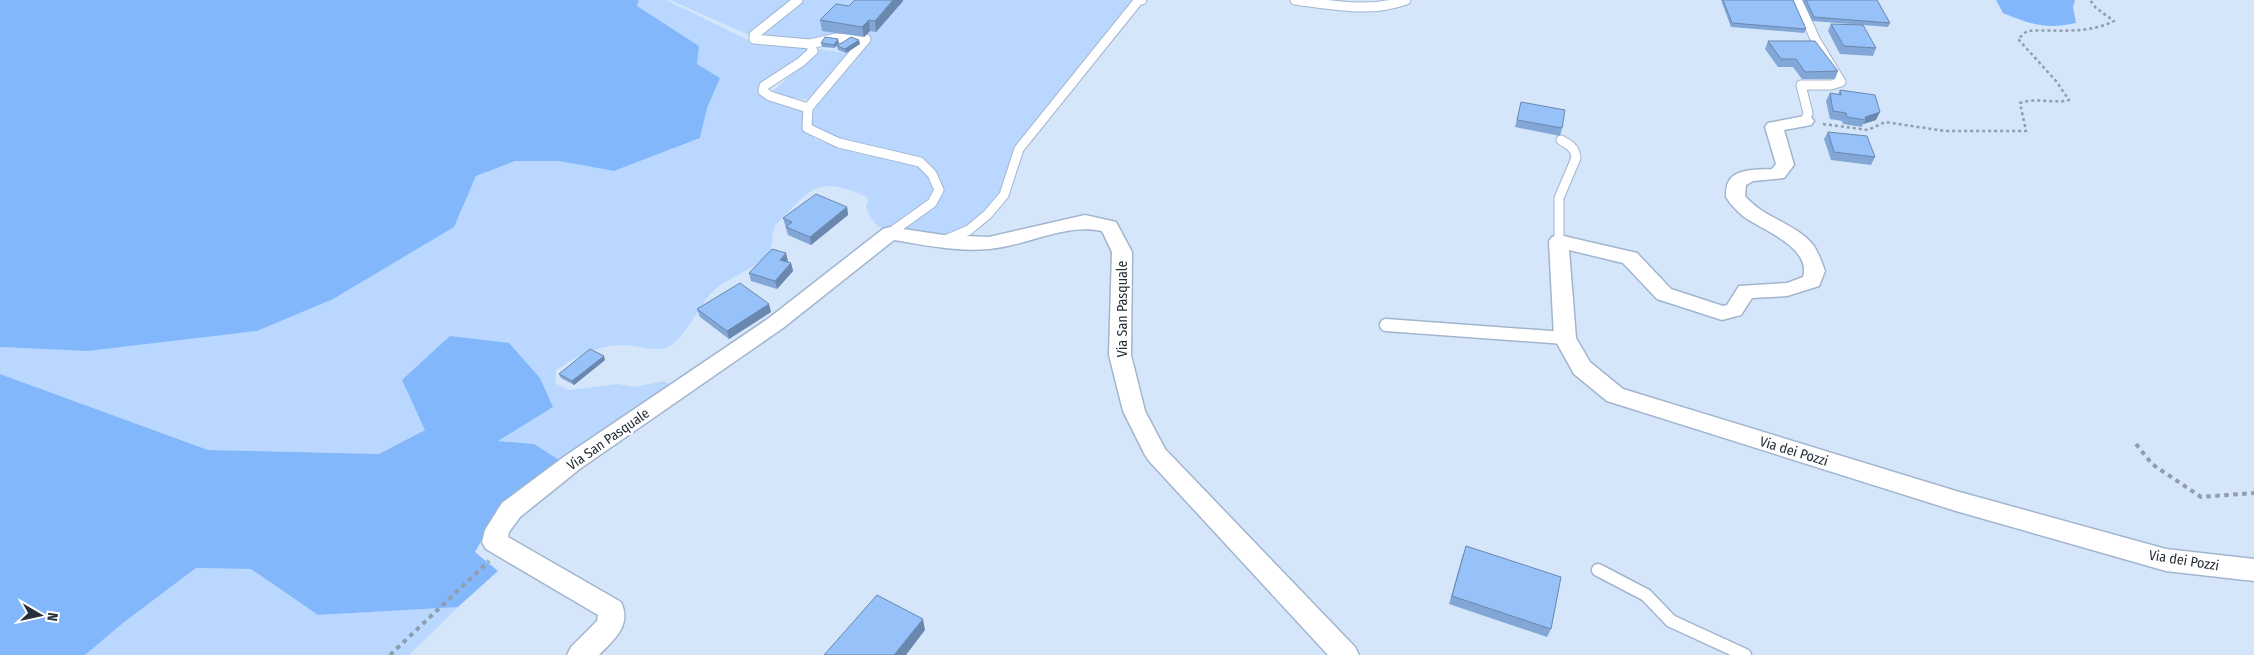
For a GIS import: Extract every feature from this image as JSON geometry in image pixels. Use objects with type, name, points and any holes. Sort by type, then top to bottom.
[{"type":"street","points":[[1559,241],[1630,258],[1664,294],[1722,313],[1734,310],[1746,291],[1774,292],[1797,289],[1812,281],[1815,271],[1806,250],[1789,235],[1742,207],[1735,197],[1735,189],[1737,182],[1749,176],[1777,174],[1785,165],[1774,127],[1805,121]]},
{"type":"street","name":"Via San Pasquale","points":[[504,547],[495,542],[497,530],[511,510],[573,462],[776,323],[890,233],[943,241],[989,243],[1085,222],[1109,226],[1122,252],[1120,355],[1134,411],[1157,455],[1345,655]]},
{"type":"street","name":"Via dei Pozzi","points":[[1559,241],[1565,338],[1582,368],[1615,396],[1956,501],[2156,557],[2254,570]]},
{"type":"street","points":[[504,547],[612,610],[610,626],[581,655]]},
{"type":"lane","points":[[798,0],[754,35],[754,39],[784,44],[810,44],[836,38],[866,39],[808,108],[770,96],[763,91],[764,86],[801,62],[813,51],[810,44]]},
{"type":"lane","points":[[943,241],[969,230],[988,214],[1004,195],[1019,149],[1138,1],[1142,0]]},
{"type":"lane","points":[[1295,0],[1343,6],[1397,4],[1406,0]]},
{"type":"lane","points":[[1798,0],[1815,39],[1841,82],[1830,87],[1810,84],[1801,85],[1808,113],[1805,121]]},
{"type":"lane","name":"Via San Pasquale","points":[[808,108],[807,128],[820,137],[920,162],[936,178],[938,190],[932,203],[890,233]]},
{"type":"lane","name":"Via dei Pozzi","points":[[1559,241],[1559,198],[1577,159],[1576,152],[1571,144],[1561,140]]},
{"type":"lane","points":[[1386,324],[1565,338]]},
{"type":"lane","points":[[1598,570],[1646,595],[1671,621],[1745,655]]},
{"type":"path","points":[[1805,121],[1868,130],[1885,122],[1945,131],[2026,131],[2020,103],[2025,101],[2059,104],[2069,100],[2056,81],[2018,39],[2027,31],[2053,30],[2067,33],[2106,26],[2114,21],[2096,8],[2090,0]]},
{"type":"path","points":[[2136,444],[2152,464],[2202,497],[2254,493]]},
{"type":"path","points":[[390,655],[504,547]]},
{"type":"shaded area","points":[[0,0],[639,0],[637,6],[699,46],[697,64],[720,78],[707,108],[700,138],[614,171],[559,161],[515,161],[476,176],[454,227],[333,299],[257,331],[87,351],[0,347]]},
{"type":"shaded area","points":[[639,0],[666,0],[752,42],[806,47],[808,51],[759,85],[758,92],[766,98],[802,110],[802,129],[816,140],[916,165],[931,179],[933,190],[927,201],[886,231],[879,227],[871,218],[866,207],[867,197],[836,187],[825,186],[815,189],[806,194],[775,226],[768,254],[752,267],[716,288],[706,299],[684,333],[671,345],[660,349],[628,345],[604,347],[579,356],[556,370],[555,383],[569,390],[618,384],[634,387],[664,381],[673,387],[559,460],[534,444],[497,441],[425,430],[379,454],[208,450],[0,374],[0,347],[87,351],[454,227],[476,176],[515,161],[559,161],[614,171],[700,138],[707,108],[720,78],[697,64],[699,46],[637,6]]},
{"type":"shaded area","points":[[670,0],[793,0],[749,35]]},
{"type":"shaded area","points":[[801,0],[1135,0],[1015,149],[1000,194],[985,213],[966,228],[942,238],[898,231],[943,190],[940,177],[923,160],[839,141],[811,127],[812,109],[871,37],[837,36],[810,42],[758,38]]},
{"type":"shaded area","points":[[1996,0],[2075,0],[2073,7],[2076,23],[2047,26],[2030,23],[2003,13]]},
{"type":"shaded area","points":[[820,49],[850,54],[811,100],[787,97],[773,91]]},
{"type":"shaded area","points":[[450,336],[509,343],[540,378],[553,407],[498,441],[534,444],[559,460],[501,506],[475,552],[498,571],[458,607],[318,615],[251,569],[196,568],[123,623],[85,655],[0,655],[0,374],[208,450],[379,454],[425,430],[402,380]]},
{"type":"shaded area","points":[[196,568],[251,569],[318,615],[458,607],[409,655],[85,655],[123,623]]},
{"type":"building","points":[[855,0],[893,0],[875,21],[869,20],[862,27],[820,20],[836,4],[849,6]]},
{"type":"building","points":[[1723,0],[1793,0],[1806,29],[1732,23]]},
{"type":"building","points":[[1806,0],[1877,0],[1890,23],[1814,17]]},
{"type":"building","points":[[1831,24],[1863,25],[1876,48],[1844,46]]},
{"type":"building","points":[[825,37],[838,39],[834,45],[821,43]]},
{"type":"building","points":[[851,37],[859,40],[845,49],[837,46]]},
{"type":"building","points":[[1768,41],[1815,41],[1838,71],[1805,72],[1796,59],[1781,59]]},
{"type":"building","points":[[1840,90],[1875,95],[1880,112],[1865,117],[1866,120],[1847,117],[1846,113],[1833,111],[1830,93],[1841,95]]},
{"type":"building","points":[[1521,102],[1565,110],[1562,128],[1517,120]]},
{"type":"building","points":[[1828,132],[1867,136],[1875,157],[1834,152]]},
{"type":"building","points":[[816,194],[847,207],[810,237],[786,227],[792,222],[783,218]]},
{"type":"building","points":[[772,249],[786,253],[780,260],[791,263],[775,281],[749,273]]},
{"type":"building","points":[[740,283],[769,304],[727,331],[697,309]]},
{"type":"building","points":[[590,349],[604,356],[572,381],[559,374]]},
{"type":"building","points":[[1466,546],[1561,577],[1551,629],[1452,596]]},
{"type":"building","points":[[877,595],[923,619],[894,655],[824,655]]}]
